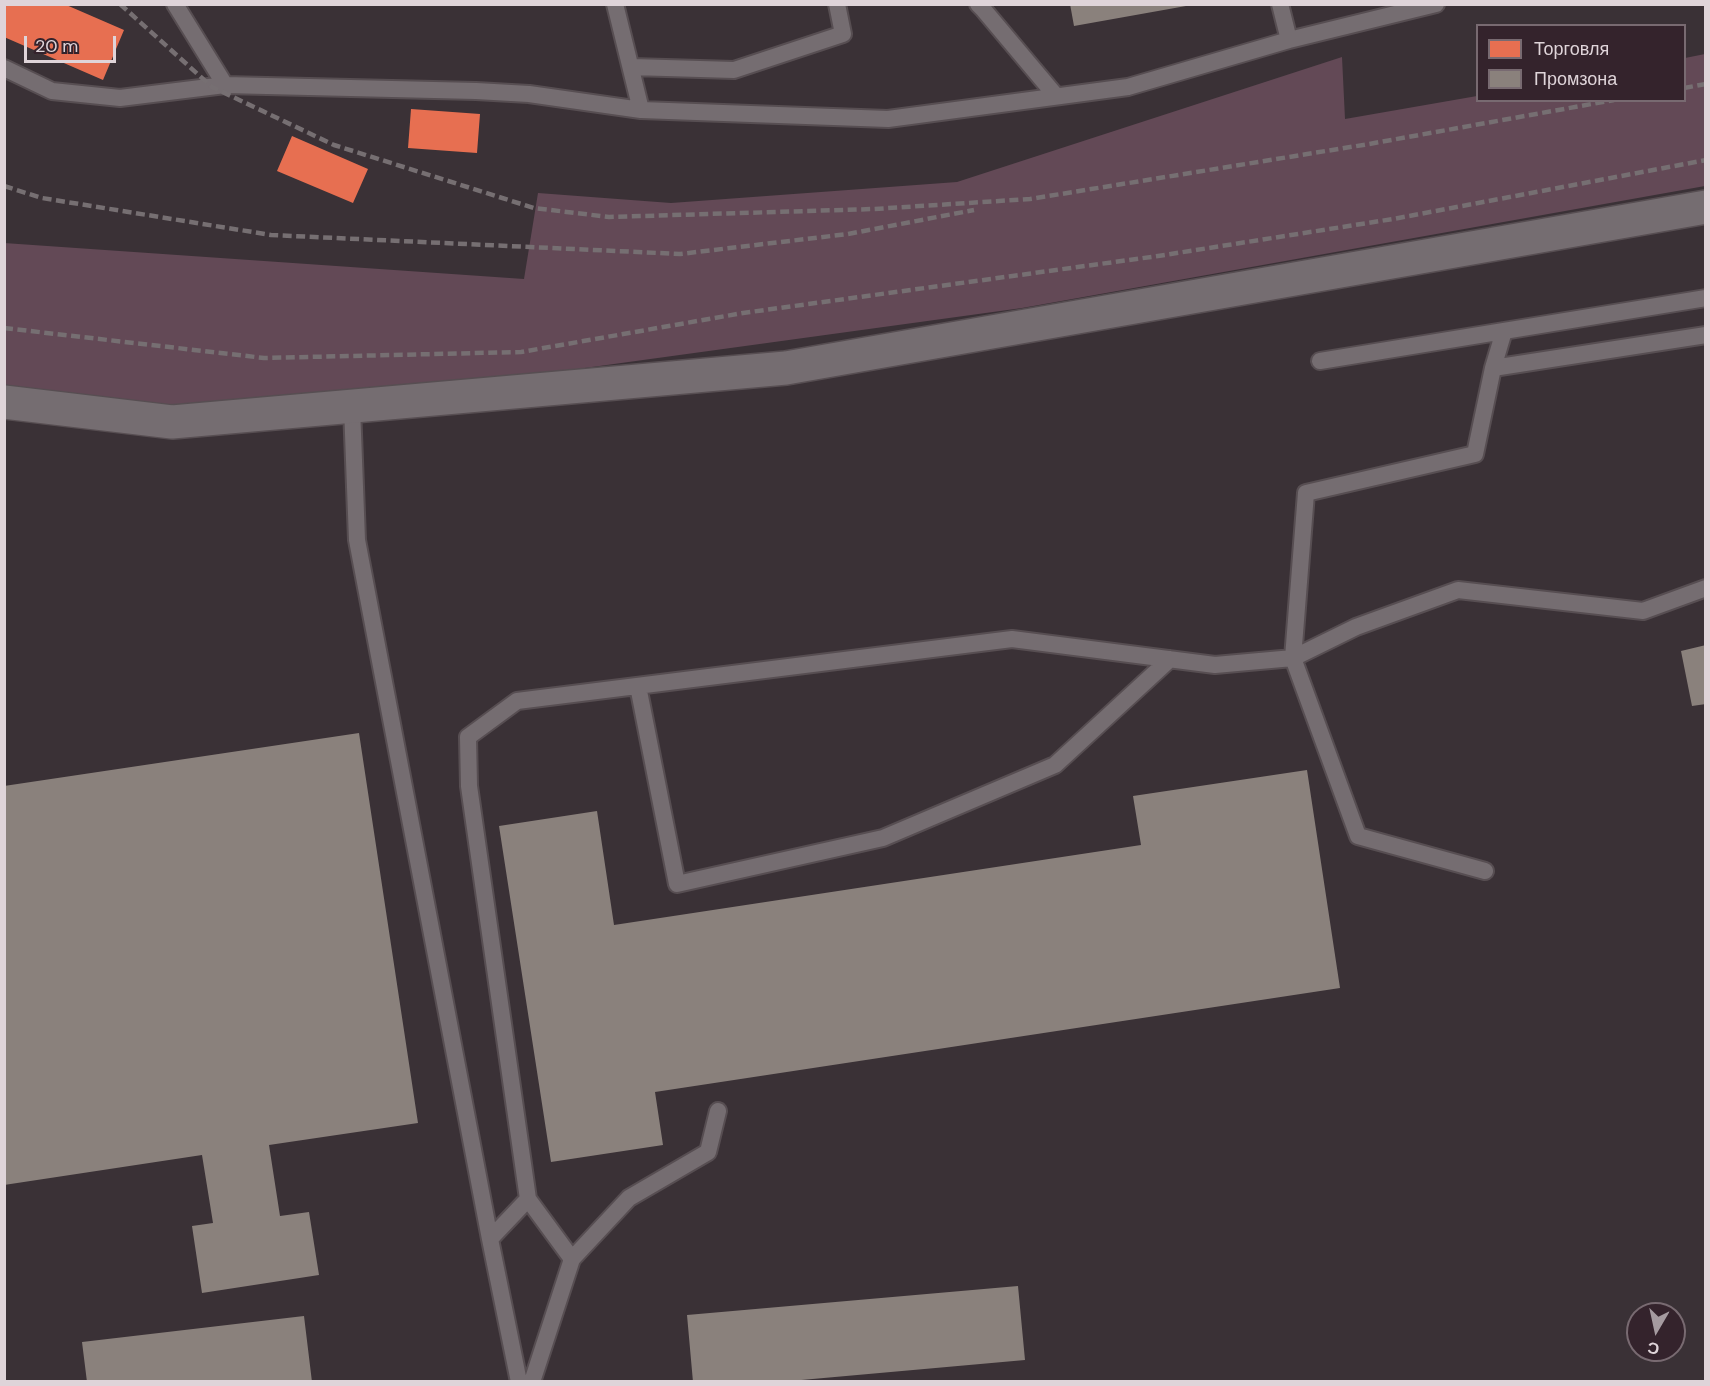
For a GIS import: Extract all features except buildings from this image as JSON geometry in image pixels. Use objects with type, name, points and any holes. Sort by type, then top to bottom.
[{"type":"street","points":[[4,402],[172,422],[786,368],[1706,207]]},
{"type":"lane","points":[[175,4],[225,85]]},
{"type":"lane","points":[[615,4],[641,110]]},
{"type":"lane","points":[[632,67],[734,70],[843,34],[837,4]]},
{"type":"lane","points":[[978,4],[1056,96]]},
{"type":"lane","points":[[1280,4],[1289,40]]},
{"type":"lane","points":[[4,68],[51,90],[120,98],[225,85],[476,91],[529,94],[641,110],[888,118],[1128,87],[1289,40],[1436,4]]},
{"type":"lane","points":[[1320,361],[1706,298]]},
{"type":"lane","points":[[1485,871],[1358,836],[1293,658],[1306,493],[1475,454],[1493,368],[1504,331]]},
{"type":"lane","points":[[1493,368],[1706,335]]},
{"type":"lane","points":[[352,406],[357,540],[519,1382]]},
{"type":"lane","points":[[572,1259],[528,1199],[469,786],[468,737],[517,701],[1012,639],[1215,665],[1293,658],[1356,627],[1458,590],[1643,611],[1706,588]]},
{"type":"lane","points":[[638,686],[677,884],[883,837],[1055,765],[1170,659]]},
{"type":"lane","points":[[532,1382],[572,1259],[629,1198],[708,1152],[718,1111]]},
{"type":"lane","points":[[490,1239],[528,1199]]},
{"type":"shaded area","points":[[1705,54],[1705,186],[1022,308],[461,385],[183,409],[5,392],[4,243],[524,279],[538,193],[671,203],[957,182],[1342,57],[1345,119],[1476,96],[1476,102],[1686,102],[1686,58]]},
{"type":"railway","points":[[120,4],[212,87],[334,145],[534,208],[609,217],[874,209],[1030,199],[1369,144],[1603,102]]},
{"type":"railway","points":[[1686,88],[1706,84]]},
{"type":"railway","points":[[4,328],[264,358],[521,352],[743,313],[1158,256],[1393,219],[1706,160]]},
{"type":"railway","points":[[4,186],[42,198],[271,235],[680,254],[848,234],[974,210]]}]
